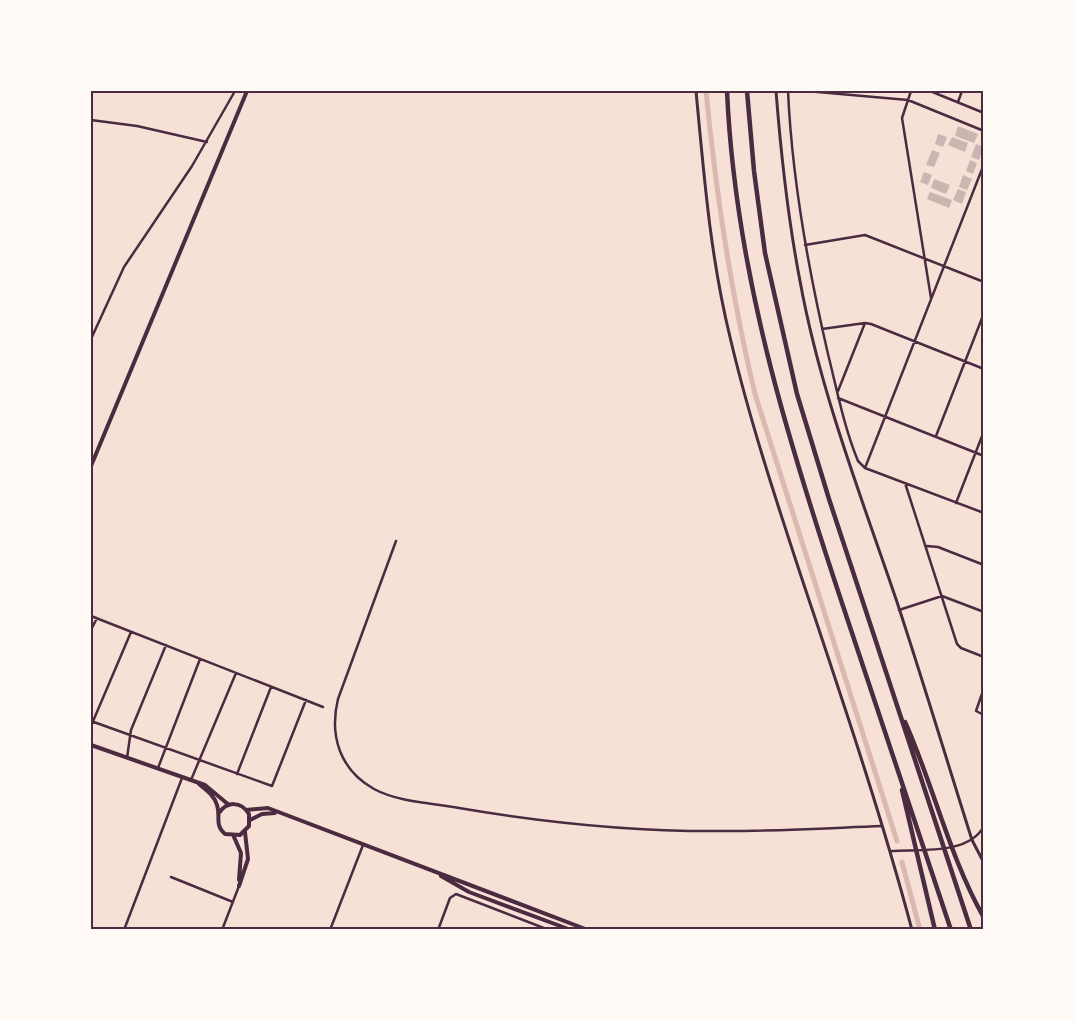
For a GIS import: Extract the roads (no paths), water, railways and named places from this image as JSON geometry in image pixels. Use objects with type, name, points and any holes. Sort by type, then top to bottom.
[{"type":"highway","points":[[727,91],[741,226],[768,360],[803,483],[951,930]]},
{"type":"highway","points":[[747,91],[761,226],[786,350],[812,447],[971,930]]},
{"type":"highway","points":[[894,698],[916,747],[957,861],[984,918]]},
{"type":"highway","points":[[899,774],[911,835],[935,930]]},
{"type":"main road","points":[[91,466],[247,91]]},
{"type":"main road","points":[[91,745],[211,788],[229,804],[237,804],[246,810],[250,820]]},
{"type":"main road","points":[[199,784],[212,796],[219,813],[218,827],[225,834],[234,836],[245,832]]},
{"type":"main road","points":[[219,813],[229,804]]},
{"type":"main road","points":[[246,810],[264,808],[588,930]]},
{"type":"main road","points":[[239,886],[248,859],[245,832],[250,820],[262,814],[284,816]]},
{"type":"main road","points":[[234,836],[241,853],[239,886]]},
{"type":"main road","points":[[433,871],[468,892],[571,930]]},
{"type":"street","points":[[91,339],[124,267],[207,142],[234,91]]},
{"type":"street","points":[[696,91],[706,210],[716,272],[734,354],[766,470],[891,850],[912,930]]},
{"type":"street","points":[[776,91],[794,247],[808,319],[844,451],[899,610],[972,840],[984,863]]},
{"type":"street","points":[[788,91],[791,138],[805,245],[838,398],[856,456],[860,464],[865,468],[984,513]]},
{"type":"street","points":[[806,91],[908,100],[984,131]]},
{"type":"street","points":[[911,91],[902,118],[931,300]]},
{"type":"street","points":[[930,91],[984,113]]},
{"type":"street","points":[[958,102],[962,91]]},
{"type":"street","points":[[91,120],[155,130],[207,142]]},
{"type":"street","points":[[865,468],[984,164]]},
{"type":"street","points":[[805,245],[865,235],[984,282]]},
{"type":"street","points":[[936,436],[984,313]]},
{"type":"street","points":[[822,329],[865,323],[984,369]]},
{"type":"street","points":[[837,392],[865,323]]},
{"type":"street","points":[[838,398],[984,456]]},
{"type":"street","points":[[956,502],[984,431]]},
{"type":"street","points":[[905,483],[927,546],[957,644],[961,648],[984,657]]},
{"type":"street","points":[[396,540],[338,699],[334,719],[335,737],[343,760],[357,777],[375,790],[399,797],[508,816],[620,827],[725,831],[883,826]]},
{"type":"street","points":[[927,546],[938,547],[984,565]]},
{"type":"street","points":[[899,610],[942,596],[984,612]]},
{"type":"street","points":[[91,616],[322,707]]},
{"type":"street","points":[[91,630],[96,618]]},
{"type":"street","points":[[91,726],[131,632]]},
{"type":"street","points":[[127,758],[130,736],[166,645]]},
{"type":"street","points":[[157,769],[200,659]]},
{"type":"street","points":[[190,781],[236,673]]},
{"type":"street","points":[[237,774],[272,687]]},
{"type":"street","points":[[984,688],[976,711],[984,715]]},
{"type":"street","points":[[92,721],[272,786],[306,700]]},
{"type":"street","points":[[124,930],[182,778]]},
{"type":"street","points":[[891,850],[959,846],[972,840],[984,826]]},
{"type":"street","points":[[330,930],[363,845]]},
{"type":"street","points":[[171,877],[233,902]]},
{"type":"street","points":[[222,930],[239,886]]},
{"type":"street","points":[[438,930],[452,895],[456,894],[547,929],[551,916]]},
{"type":"waterway","points":[[706,91],[714,168],[725,244],[755,394],[897,841]]},
{"type":"waterway","points":[[902,862],[920,930]]}]
